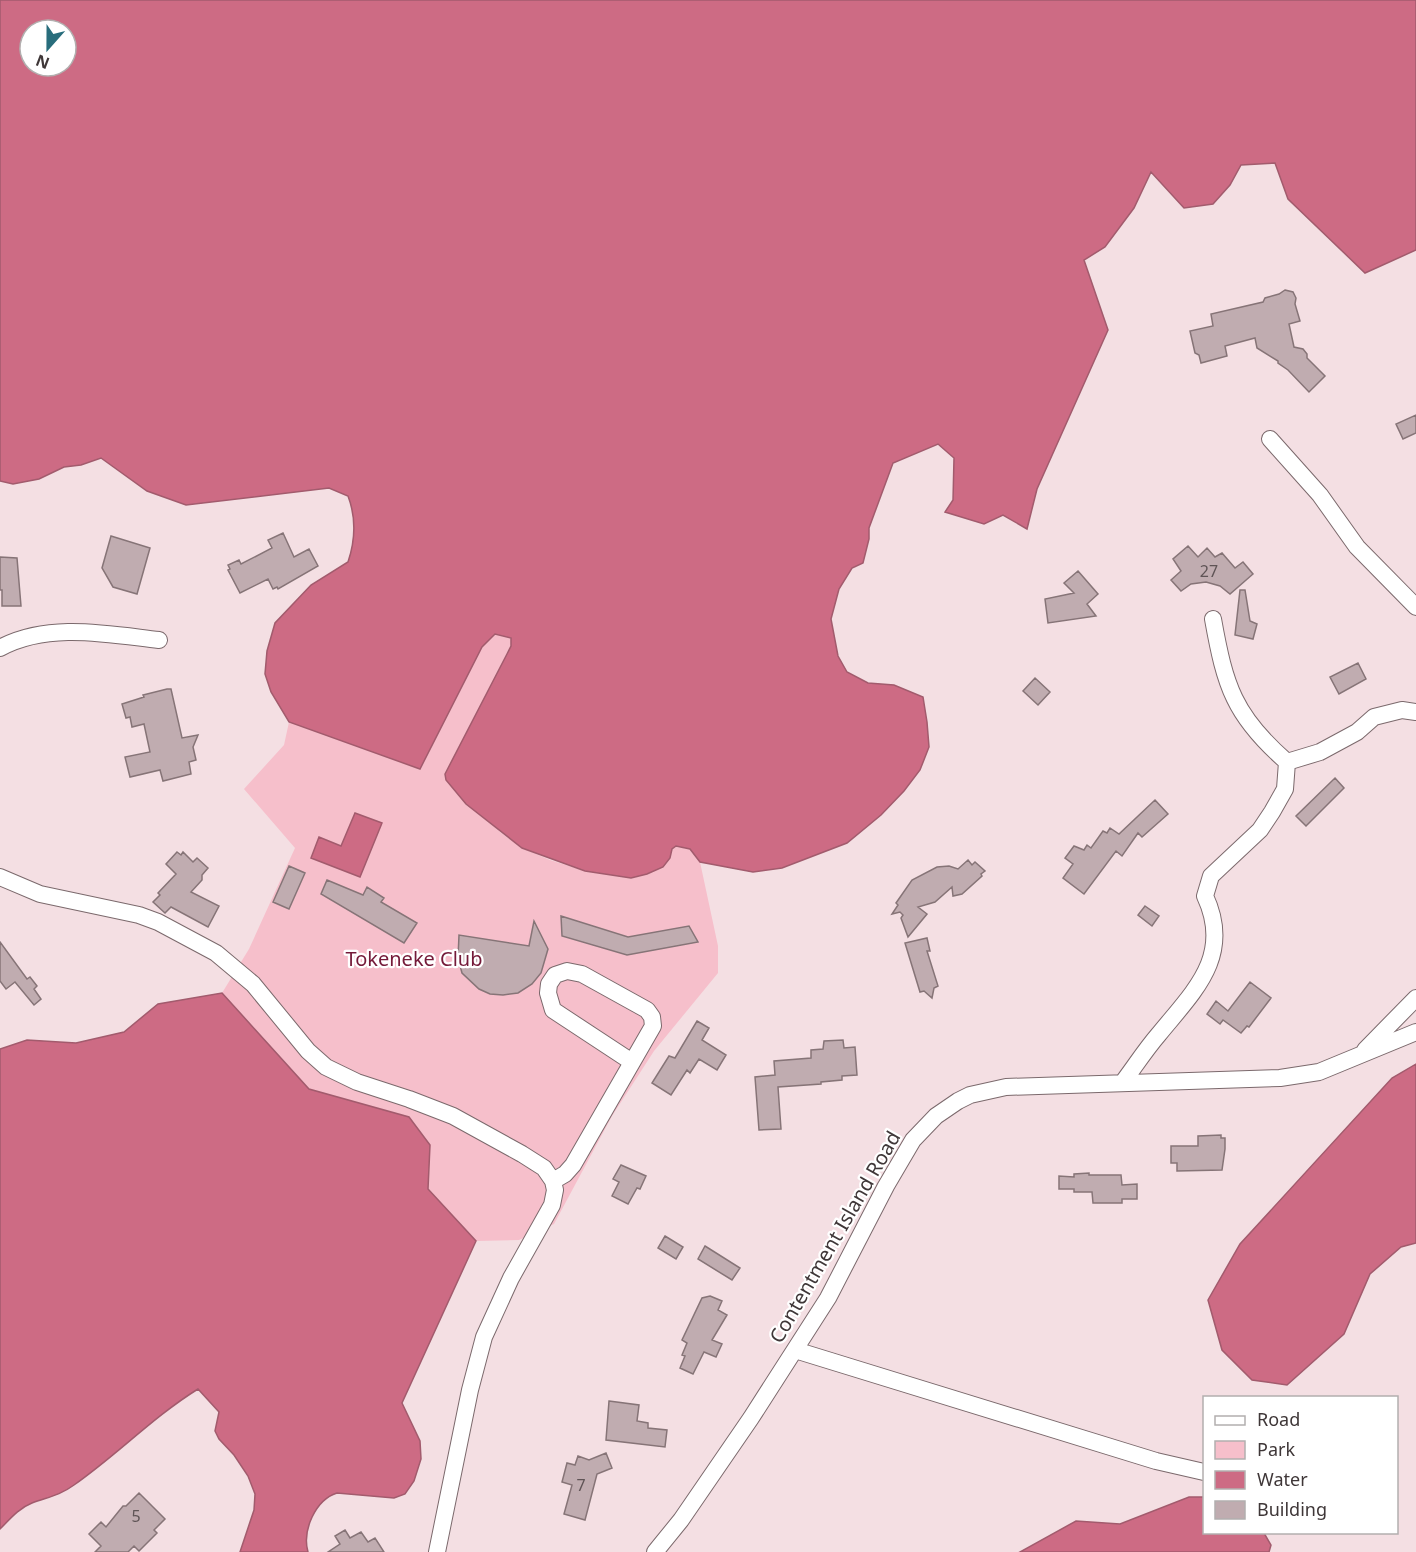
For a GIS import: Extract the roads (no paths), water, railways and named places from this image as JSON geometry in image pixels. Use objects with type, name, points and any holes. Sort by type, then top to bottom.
[{"type":"street","points":[[1270,439],[1320,495],[1357,547],[1416,607]]},
{"type":"street","points":[[1123,1082],[1158,1035],[1193,994],[1210,961],[1216,938],[1214,917],[1205,896],[1212,876],[1260,830],[1285,789],[1287,762],[1251,726],[1233,698],[1225,676],[1212,619]]},
{"type":"street","points":[[0,648],[12,641],[34,635],[59,633],[86,633],[159,640]]},
{"type":"street","points":[[1287,762],[1320,752],[1357,732],[1374,717],[1402,710],[1416,712]]},
{"type":"street","points":[[0,877],[39,894],[139,915],[198,943],[216,953],[244,976],[308,1051],[326,1067],[357,1082],[409,1098],[453,1116],[544,1168],[554,1181],[552,1205],[500,1300],[478,1358],[437,1552]]},
{"type":"street","points":[[554,1181],[573,1166],[653,1026],[652,1017],[647,1010],[582,974],[567,971],[555,975],[549,984],[548,993],[552,1010],[632,1062]]},
{"type":"street","points":[[1358,1057],[1416,998]]},
{"type":"street","name":"Contentment Island Road","points":[[655,1552],[692,1503],[795,1350],[828,1298],[886,1186],[914,1140],[936,1116],[964,1098],[987,1090],[1006,1087],[1280,1078],[1319,1072],[1416,1032]]},
{"type":"street","points":[[795,1350],[1156,1461],[1203,1472]]},
{"type":"water","points":[[0,0],[1416,0],[1416,250],[1365,273],[1288,199],[1275,163],[1241,165],[1230,185],[1213,204],[1184,208],[1151,172],[1134,208],[1105,247],[1084,260],[1108,330],[1037,489],[1027,529],[1003,515],[984,524],[945,512],[953,500],[954,458],[938,444],[893,463],[869,528],[869,539],[863,563],[852,568],[839,589],[831,619],[838,656],[847,672],[868,683],[894,685],[923,697],[929,747],[920,770],[904,791],[881,815],[847,843],[782,868],[753,872],[700,862],[690,849],[676,846],[672,849],[670,858],[663,867],[647,874],[631,878],[585,871],[522,848],[466,804],[446,780],[445,774],[511,646],[511,638],[495,634],[482,647],[420,769],[289,722],[271,692],[265,674],[267,651],[275,623],[311,585],[348,562],[354,529],[348,496],[329,488],[186,505],[147,491],[101,458],[81,465],[64,467],[39,479],[13,484],[0,481]]},
{"type":"water","points":[[355,813],[382,823],[360,877],[311,858],[319,837],[341,846]]},
{"type":"water","points":[[222,993],[309,1089],[409,1117],[430,1145],[428,1189],[476,1241],[402,1403],[420,1441],[421,1459],[414,1481],[405,1494],[394,1498],[337,1493],[329,1497],[322,1502],[312,1517],[307,1535],[308,1552],[240,1552],[254,1510],[255,1494],[248,1476],[215,1431],[219,1412],[198,1389],[69,1489],[27,1505],[0,1529],[0,1049],[27,1040],[76,1043],[124,1032],[158,1004]]},
{"type":"water","points":[[1416,1064],[1416,1243],[1401,1247],[1370,1274],[1344,1334],[1287,1385],[1252,1380],[1222,1350],[1208,1300],[1240,1244],[1392,1078]]},
{"type":"water","points":[[1189,1497],[1203,1497],[1203,1534],[1265,1534],[1271,1545],[1269,1552],[1020,1552],[1076,1521],[1120,1524]]},
{"type":"park label","name":"Tokeneke Club","points":[[414,959]]}]
